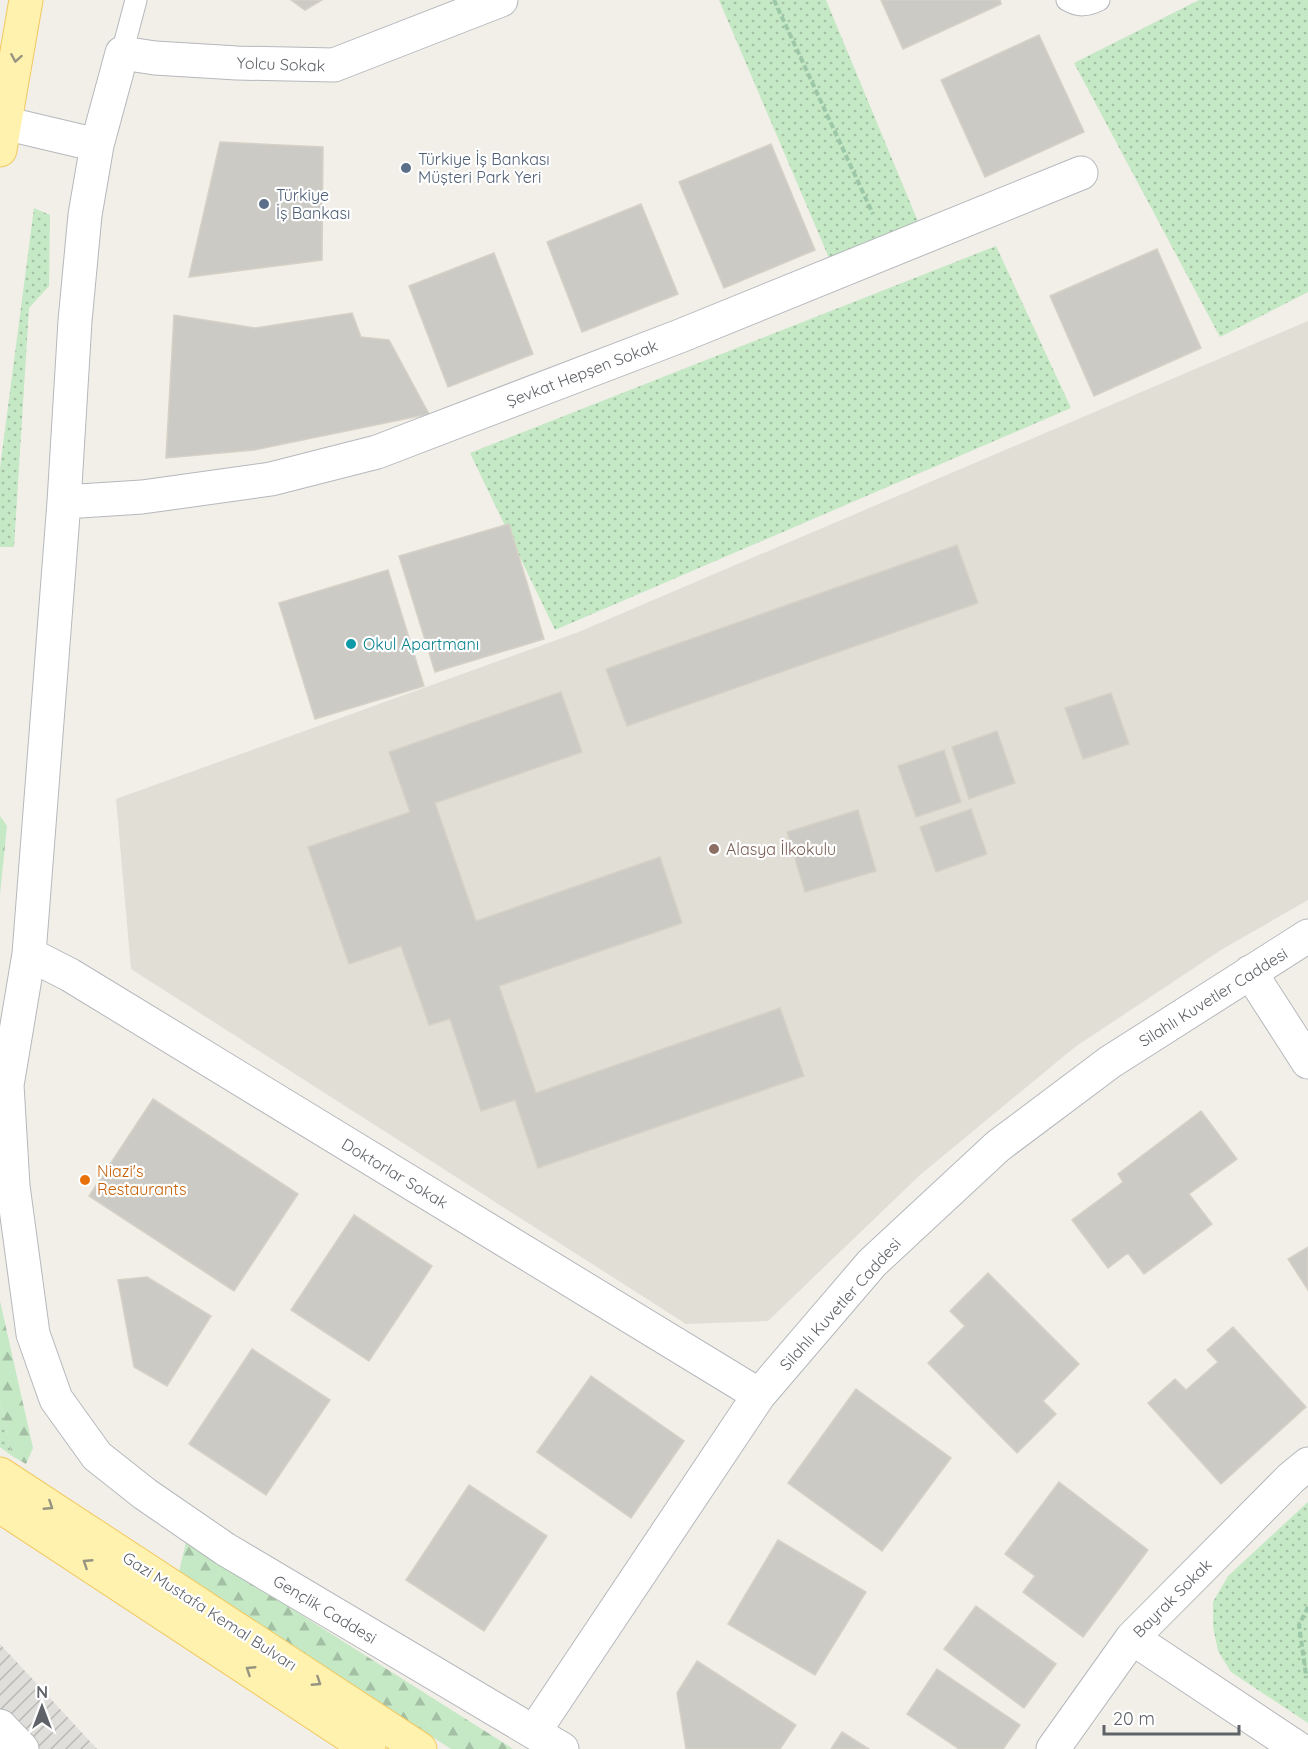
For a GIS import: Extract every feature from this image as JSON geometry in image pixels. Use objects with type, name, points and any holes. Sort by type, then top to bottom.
[{"type":"main road","points":[[2,136],[24,0]]},
{"type":"main road","name":"Gazi Mustafa Kemal Bulvarı","points":[[0,1474],[420,1749]]},
{"type":"main road","name":"Gazi Mustafa Kemal Bulvarı","points":[[0,1506],[369,1749]]},
{"type":"street","name":"Yolcu Sokak","points":[[122,53],[237,63],[334,65],[501,0]]},
{"type":"street","name":"Gençlik Caddesi","points":[[122,53],[97,145],[85,215],[28,954],[7,1084],[13,1185],[33,1334],[56,1400],[97,1456],[145,1494],[225,1549],[562,1749]]},
{"type":"street","points":[[2,136],[97,145]]},
{"type":"street","name":"Şevkat Hepşen Sokak","points":[[64,502],[142,497],[271,479],[377,452],[680,336],[1081,173]]},
{"type":"street","name":"Silahlı Kuvetler Caddesi","points":[[534,1732],[759,1395],[872,1263],[998,1146],[1110,1062],[1308,936]]},
{"type":"street","name":"Doktorlar Sokak","points":[[28,954],[70,975],[759,1395]]},
{"type":"street","points":[[1250,972],[1308,1062]]},
{"type":"street","name":"Bayrak Sokak","points":[[1053,1749],[1132,1638],[1291,1478],[1308,1464]]},
{"type":"street","points":[[1132,1638],[1299,1749]]},
{"type":"street","points":[[0,1726],[22,1749]]},
{"type":"lane","points":[[122,53],[136,0]]},
{"type":"lane","points":[[1067,0],[1076,5],[1090,4],[1099,0]]},
{"type":"path","points":[[774,0],[890,250]]},
{"type":"path","points":[[1308,1607],[1299,1625],[1308,1677]]},
{"type":"shaded area","name":"Alasya İlkokulu","points":[[1308,321],[1308,900],[1221,950],[1075,1047],[920,1175],[768,1321],[686,1324],[131,969],[116,799],[576,633]]},
{"type":"shaded area","points":[[0,1644],[97,1749],[0,1749]]},
{"type":"green space","points":[[719,0],[826,0],[924,236],[835,272]]},
{"type":"green space","points":[[1199,0],[1308,0],[1308,292],[1220,337],[1074,63]]},
{"type":"green space","points":[[34,208],[50,215],[49,286],[29,308],[14,547],[0,547],[0,468]]},
{"type":"green space","points":[[996,246],[1071,408],[555,630],[470,453]]},
{"type":"green space","points":[[0,816],[7,826],[0,895]]},
{"type":"green space","points":[[0,1301],[33,1448],[26,1464],[12,1456],[0,1401]]},
{"type":"green space","points":[[0,1401],[12,1456],[0,1447]]},
{"type":"green space","points":[[1308,1502],[1308,1723],[1231,1672],[1218,1651],[1213,1627],[1213,1602],[1228,1576]]},
{"type":"green space","points":[[186,1542],[513,1749],[451,1749],[179,1572]]},
{"type":"building","points":[[291,0],[322,0],[305,10]]},
{"type":"building","points":[[881,0],[1000,0],[1001,4],[903,49]]},
{"type":"building","points":[[1039,35],[1084,132],[985,177],[941,80]]},
{"type":"building","name":"Türkiye İş Bankası","points":[[220,142],[323,147],[322,260],[189,277]]},
{"type":"building","points":[[771,144],[815,250],[724,288],[679,182]]},
{"type":"building","points":[[641,204],[678,294],[582,332],[547,242]]},
{"type":"building","points":[[1157,249],[1201,348],[1094,396],[1050,296]]},
{"type":"building","points":[[494,253],[533,354],[448,387],[409,286]]},
{"type":"building","points":[[352,313],[361,337],[389,340],[429,414],[254,450],[166,458],[174,315],[255,328]]},
{"type":"building","points":[[509,524],[544,639],[435,672],[399,556]]},
{"type":"building","points":[[957,545],[978,603],[627,726],[606,669]]},
{"type":"building","name":"Okul Apartmanı","points":[[388,570],[424,686],[315,719],[279,603]]},
{"type":"building","points":[[561,692],[582,752],[435,803],[476,921],[660,857],[682,923],[499,986],[536,1093],[780,1008],[804,1076],[538,1168],[515,1100],[481,1111],[450,1019],[429,1025],[401,946],[349,964],[308,847],[410,812],[389,752]]},
{"type":"building","points":[[1111,693],[1129,744],[1083,759],[1065,708]]},
{"type":"building","points":[[997,731],[1015,783],[969,799],[952,747]]},
{"type":"building","points":[[944,750],[961,802],[916,817],[898,766]]},
{"type":"building","points":[[971,809],[987,854],[936,872],[920,827]]},
{"type":"building","points":[[858,810],[876,871],[805,892],[787,832]]},
{"type":"building","points":[[153,1099],[298,1194],[234,1291],[89,1196]]},
{"type":"building","points":[[1201,1111],[1237,1159],[1189,1194],[1212,1224],[1144,1274],[1128,1253],[1108,1268],[1072,1220],[1123,1182],[1118,1174]]},
{"type":"building","points":[[354,1215],[432,1266],[369,1361],[291,1310]]},
{"type":"building","points":[[1308,1247],[1308,1290],[1288,1259]]},
{"type":"building","points":[[988,1273],[1079,1364],[1043,1401],[1056,1414],[1017,1453],[928,1363],[965,1326],[950,1311]]},
{"type":"building","points":[[147,1277],[211,1316],[167,1386],[134,1367],[118,1280]]},
{"type":"building","points":[[1233,1327],[1306,1407],[1221,1484],[1148,1403],[1175,1379],[1186,1390],[1218,1362],[1207,1350]]},
{"type":"building","points":[[252,1349],[330,1400],[266,1495],[189,1444]]},
{"type":"building","points":[[591,1376],[684,1441],[631,1518],[537,1452]]},
{"type":"building","points":[[856,1389],[951,1458],[882,1551],[788,1483]]},
{"type":"building","points":[[1059,1482],[1148,1550],[1083,1637],[1023,1592],[1035,1576],[1005,1554]]},
{"type":"building","points":[[469,1485],[547,1536],[484,1631],[406,1580]]},
{"type":"building","points":[[778,1540],[866,1592],[815,1675],[728,1624]]},
{"type":"building","points":[[976,1606],[1056,1664],[1024,1708],[944,1649]]},
{"type":"building","points":[[697,1661],[796,1725],[780,1749],[686,1749],[677,1693]]},
{"type":"building","points":[[937,1669],[1020,1725],[1003,1749],[959,1749],[907,1714]]},
{"type":"building","points":[[842,1732],[869,1749],[831,1749]]},
{"type":"place","name":"Türkiye İş Bankası Müşteri Park Yeri","points":[[406,168]]},
{"type":"place","name":"Türkiye İş Bankası","points":[[264,204]]},
{"type":"place","name":"Okul Apartmanı","points":[[351,644]]},
{"type":"place","name":"Alasya İlkokulu","points":[[714,849]]},
{"type":"place","name":"Niazi's Restaurants","points":[[85,1180]]}]
